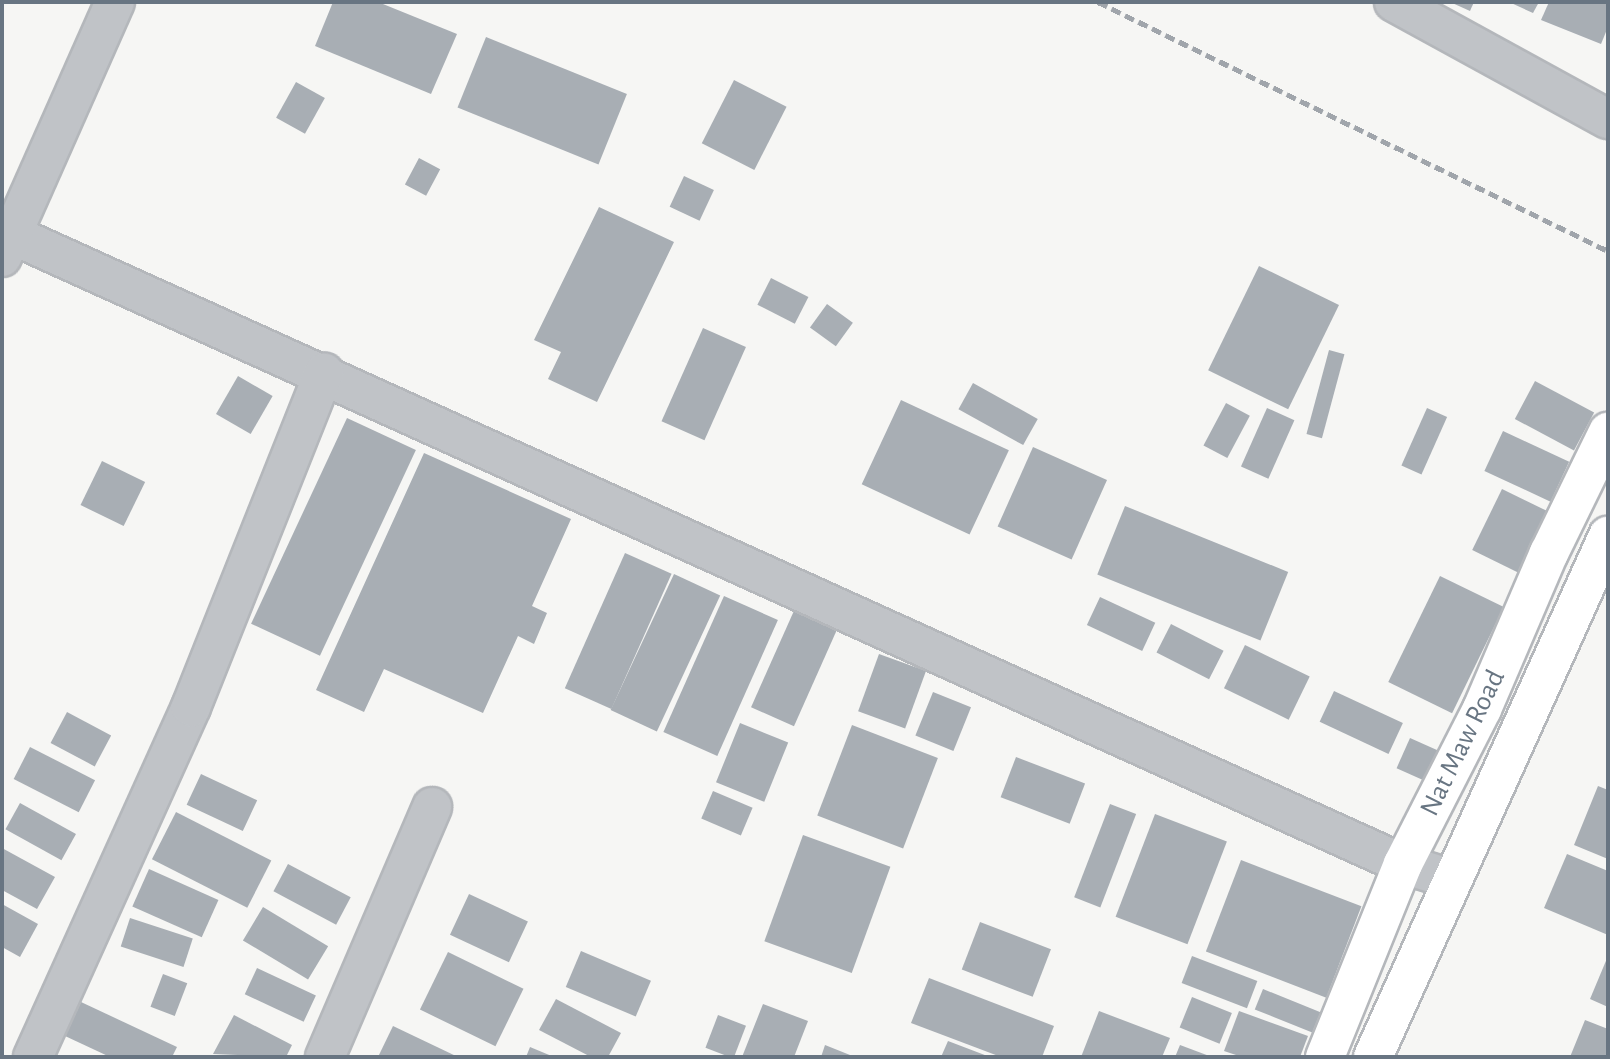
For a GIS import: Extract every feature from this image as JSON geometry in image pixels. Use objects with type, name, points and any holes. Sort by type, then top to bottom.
[{"type":"main road","name":"Nat Maw Road","points":[[1325,1057],[1403,864],[1482,709],[1549,553],[1608,432]]},
{"type":"main road","name":"Nat Maw Road","points":[[1373,1057],[1608,536]]},
{"type":"street","points":[[115,2],[5,240],[324,373],[1403,864],[1451,879]]},
{"type":"street","points":[[1394,2],[1608,118]]},
{"type":"street","points":[[33,1057],[191,707],[324,373]]},
{"type":"street","points":[[325,1057],[432,807]]},
{"type":"building","points":[[333,2],[378,2],[457,34],[431,94],[315,46]]},
{"type":"building","points":[[1450,2],[1474,2],[1470,11]]},
{"type":"building","points":[[1509,2],[1539,2],[1533,13]]},
{"type":"building","points":[[1549,2],[1608,2],[1608,27],[1601,44],[1541,20]]},
{"type":"building","points":[[486,37],[627,94],[598,164],[458,107]]},
{"type":"building","points":[[734,80],[787,107],[754,170],[702,143]]},
{"type":"building","points":[[296,82],[325,98],[305,134],[276,118]]},
{"type":"building","points":[[419,158],[440,169],[426,196],[405,184]]},
{"type":"building","points":[[684,176],[714,190],[700,221],[670,207]]},
{"type":"building","points":[[599,207],[674,242],[597,402],[548,379],[561,352],[534,340]]},
{"type":"building","points":[[1259,266],[1339,305],[1288,409],[1208,370]]},
{"type":"building","points":[[771,278],[808,297],[795,324],[757,305]]},
{"type":"building","points":[[827,304],[853,323],[836,346],[810,327]]},
{"type":"building","points":[[703,328],[746,347],[704,440],[662,421]]},
{"type":"building","points":[[1329,350],[1344,354],[1322,438],[1306,434]]},
{"type":"building","points":[[238,376],[273,396],[251,434],[216,414]]},
{"type":"building","points":[[1535,381],[1594,412],[1574,450],[1515,419]]},
{"type":"building","points":[[973,383],[1038,419],[1023,445],[958,409]]},
{"type":"building","points":[[901,400],[1009,450],[970,535],[862,484]]},
{"type":"building","points":[[1226,403],[1250,416],[1227,458],[1203,445]]},
{"type":"building","points":[[1267,408],[1294,420],[1268,479],[1241,466]]},
{"type":"building","points":[[1427,408],[1447,417],[1421,475],[1401,466]]},
{"type":"building","points":[[347,418],[416,450],[320,656],[251,624]]},
{"type":"building","points":[[1503,431],[1569,462],[1551,502],[1484,471]]},
{"type":"building","points":[[1033,447],[1107,480],[1072,559],[998,526]]},
{"type":"building","points":[[424,453],[571,519],[532,606],[547,613],[534,644],[518,636],[483,713],[384,669],[364,712],[316,690]]},
{"type":"building","points":[[102,461],[145,482],[124,526],[81,505]]},
{"type":"building","points":[[1502,489],[1548,511],[1518,572],[1472,550]]},
{"type":"building","points":[[1125,506],[1288,572],[1260,641],[1097,575]]},
{"type":"building","points":[[625,553],[672,574],[611,709],[565,688]]},
{"type":"building","points":[[674,574],[720,596],[657,731],[611,710]]},
{"type":"building","points":[[1440,576],[1504,607],[1452,713],[1388,682]]},
{"type":"building","points":[[724,596],[778,620],[717,756],[663,732]]},
{"type":"building","points":[[1100,597],[1155,623],[1142,651],[1087,625]]},
{"type":"building","points":[[797,604],[840,623],[794,726],[751,707]]},
{"type":"building","points":[[1171,624],[1224,651],[1209,679],[1156,653]]},
{"type":"building","points":[[1245,645],[1310,677],[1289,720],[1224,688]]},
{"type":"building","points":[[879,654],[926,671],[905,728],[858,711]]},
{"type":"building","points":[[1334,691],[1403,723],[1389,754],[1320,722]]},
{"type":"building","points":[[933,692],[971,707],[953,751],[915,736]]},
{"type":"building","points":[[67,712],[111,735],[95,766],[51,743]]},
{"type":"building","points":[[740,723],[788,742],[764,802],[716,782]]},
{"type":"building","points":[[852,725],[938,758],[903,849],[817,816]]},
{"type":"building","points":[[1410,738],[1442,752],[1429,782],[1397,768]]},
{"type":"building","points":[[30,747],[95,780],[79,812],[14,779]]},
{"type":"building","points":[[1016,757],[1085,784],[1070,824],[1001,797]]},
{"type":"building","points":[[201,774],[257,800],[243,831],[187,805]]},
{"type":"building","points":[[1598,786],[1608,790],[1608,859],[1574,845]]},
{"type":"building","points":[[713,791],[753,808],[741,835],[701,819]]},
{"type":"building","points":[[20,803],[76,834],[61,860],[5,829]]},
{"type":"building","points":[[1110,804],[1136,814],[1100,907],[1074,897]]},
{"type":"building","points":[[176,812],[271,861],[247,908],[152,859]]},
{"type":"building","points":[[1155,814],[1227,842],[1187,944],[1116,917]]},
{"type":"building","points":[[803,835],[890,867],[852,973],[764,941]]},
{"type":"building","points":[[2,848],[55,877],[37,909],[2,890]]},
{"type":"building","points":[[1567,854],[1608,871],[1608,935],[1544,908]]},
{"type":"building","points":[[1241,860],[1361,906],[1326,998],[1206,951]]},
{"type":"building","points":[[288,864],[351,897],[336,925],[273,891]]},
{"type":"building","points":[[149,869],[218,900],[202,937],[132,906]]},
{"type":"building","points":[[469,894],[528,921],[509,962],[450,935]]},
{"type":"building","points":[[2,904],[38,924],[20,957],[2,947]]},
{"type":"building","points":[[263,907],[328,946],[308,980],[243,940]]},
{"type":"building","points":[[130,918],[193,938],[183,967],[121,947]]},
{"type":"building","points":[[980,922],[1051,949],[1033,997],[962,970]]},
{"type":"building","points":[[581,951],[651,981],[636,1017],[566,987]]},
{"type":"building","points":[[448,952],[523,989],[495,1046],[420,1010]]},
{"type":"building","points":[[1192,956],[1257,981],[1247,1008],[1182,983]]},
{"type":"building","points":[[1608,956],[1608,1007],[1590,999]]},
{"type":"building","points":[[257,968],[316,995],[304,1022],[245,994]]},
{"type":"building","points":[[163,974],[187,983],[175,1016],[150,1007]]},
{"type":"building","points":[[929,978],[1054,1026],[1042,1057],[1001,1057],[911,1023]]},
{"type":"building","points":[[1263,989],[1320,1012],[1312,1033],[1255,1009]]},
{"type":"building","points":[[1192,997],[1232,1013],[1220,1044],[1180,1028]]},
{"type":"building","points":[[556,999],[621,1033],[608,1057],[591,1057],[539,1030]]},
{"type":"building","points":[[81,1002],[177,1047],[172,1057],[110,1057],[65,1036]]},
{"type":"building","points":[[763,1004],[808,1021],[794,1057],[742,1057]]},
{"type":"building","points":[[1099,1011],[1170,1038],[1162,1057],[1081,1057]]},
{"type":"building","points":[[1239,1011],[1308,1036],[1300,1057],[1242,1057],[1224,1051]]},
{"type":"building","points":[[234,1015],[292,1045],[286,1057],[213,1054]]},
{"type":"building","points":[[718,1015],[746,1026],[734,1057],[705,1048]]},
{"type":"building","points":[[1585,1020],[1608,1029],[1608,1057],[1570,1057]]},
{"type":"building","points":[[393,1026],[458,1057],[378,1057]]},
{"type":"building","points":[[948,1041],[990,1057],[941,1057]]},
{"type":"building","points":[[825,1045],[855,1057],[821,1057]]},
{"type":"building","points":[[1180,1045],[1212,1057],[1175,1057]]},
{"type":"building","points":[[530,1047],[554,1057],[526,1057]]},
{"type":"railway","points":[[1098,2],[1608,251]]}]
